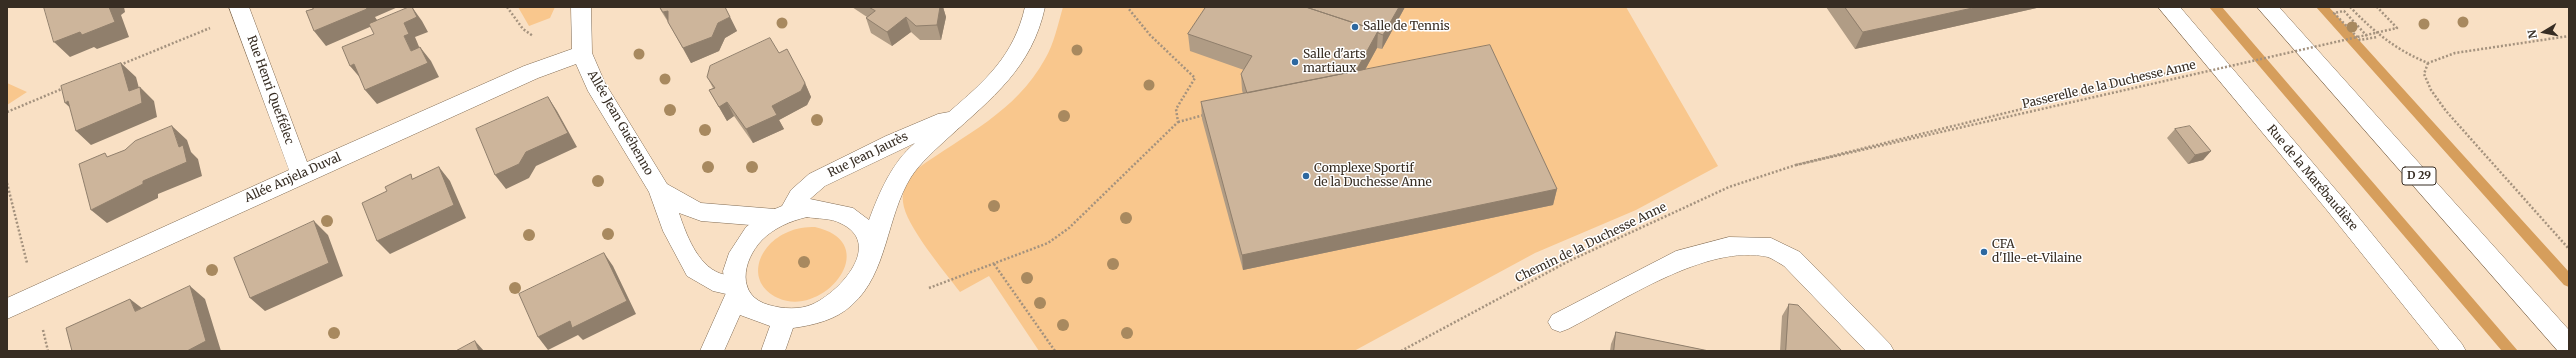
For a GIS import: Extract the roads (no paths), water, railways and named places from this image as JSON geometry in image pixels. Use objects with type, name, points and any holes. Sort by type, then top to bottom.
[{"type":"street","name":"Allée Jean Guéhenno","points":[[581,7],[582,53],[595,85],[659,190],[674,231],[695,269],[713,280],[736,290]]},
{"type":"street","name":"Rue Jean Jaurès","points":[[871,251],[891,190],[912,159],[958,115],[990,88],[1011,63],[1026,38],[1035,7]]},
{"type":"street","name":"Rue de la Marébaudière","points":[[2168,7],[2334,203],[2454,351]]},
{"type":"street","name":"D 29","points":[[2267,7],[2569,347]]},
{"type":"street","name":"Rue Henri Queffélec","points":[[241,11],[301,174]]},
{"type":"street","name":"Allée Anjela Duval","points":[[7,309],[301,174],[531,72],[582,53]]},
{"type":"street","name":"Rue Jean Jaurès","points":[[783,215],[799,196],[817,180],[894,142],[958,115]]},
{"type":"street","name":"Allée Jean Guéhenno","points":[[659,190],[689,208],[701,212],[783,215]]},
{"type":"street","points":[[824,208],[852,218],[869,238],[871,251],[869,268],[862,284],[850,298],[836,309],[817,317],[798,322],[783,322],[763,318],[747,308],[736,290],[734,271],[738,255],[747,241],[759,228],[783,215],[824,208]]},
{"type":"street","points":[[1560,322],[1684,258],[1729,247],[1771,248],[1792,259],[1882,351]]},
{"type":"street","points":[[712,351],[736,290]]},
{"type":"street","points":[[773,351],[779,340],[783,322]]},
{"type":"waterway","points":[[2215,7],[2511,351]]},
{"type":"waterway","points":[[2322,7],[2569,281]]},
{"type":"place","name":"Salle de Tennis","points":[[1355,27]]},
{"type":"place","name":"Salle d'arts martiaux","points":[[1295,62]]},
{"type":"place","name":"Complexe Sportif de la Duchesse Anne","points":[[1306,176]]},
{"type":"place","name":"CFA d'Ille-et-Vilaine","points":[[1984,252]]}]
